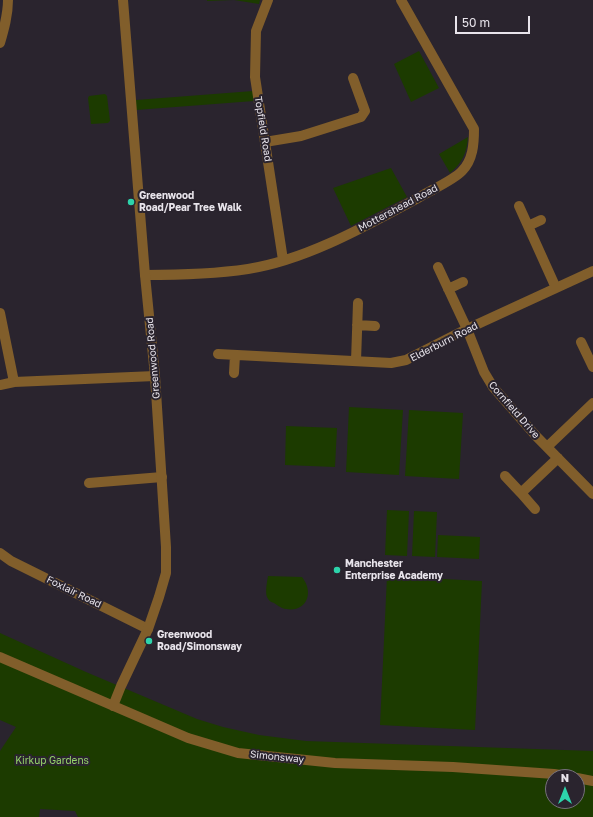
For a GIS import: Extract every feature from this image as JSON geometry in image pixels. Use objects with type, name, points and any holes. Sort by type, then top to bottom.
[{"type":"street","points":[[0,43],[5,28],[8,0]]},
{"type":"street","name":"Greenwood Road","points":[[113,706],[148,629],[166,573],[166,547],[155,376],[145,275],[123,0]]},
{"type":"street","name":"Topfield Road","points":[[268,0],[256,31],[255,77],[283,260]]},
{"type":"street","name":"Mottershead Road","points":[[145,275],[248,269],[283,260],[334,242],[442,185],[462,172],[469,162],[473,150],[474,129],[401,0]]},
{"type":"street","points":[[265,142],[301,136],[361,117],[365,111],[353,78]]},
{"type":"street","points":[[519,206],[556,288]]},
{"type":"street","points":[[528,226],[541,220]]},
{"type":"street","name":"Cornfield Drive","points":[[438,267],[492,387],[593,494]]},
{"type":"street","name":"Elderburn Road","points":[[218,354],[356,362],[392,363],[406,360],[467,329],[593,271]]},
{"type":"street","points":[[448,289],[463,282]]},
{"type":"street","points":[[356,362],[358,303]]},
{"type":"street","points":[[0,313],[14,382]]},
{"type":"street","points":[[357,325],[375,326]]},
{"type":"street","points":[[581,342],[590,355],[593,367]]},
{"type":"street","points":[[234,373],[235,355]]},
{"type":"street","points":[[0,385],[14,382],[155,376]]},
{"type":"street","points":[[547,447],[593,402]]},
{"type":"street","points":[[521,493],[558,458]]},
{"type":"street","points":[[505,476],[535,509]]},
{"type":"street","points":[[89,484],[162,477]]},
{"type":"street","name":"Foxlair Road","points":[[0,553],[11,561],[148,629]]},
{"type":"street","name":"Simonsway","points":[[0,657],[188,738],[238,753],[335,763],[453,767],[545,773]]},
{"type":"green space","points":[[207,0],[234,0],[207,1]]},
{"type":"green space","points":[[234,0],[260,0],[259,4]]},
{"type":"green space","points":[[419,51],[439,88],[411,102],[394,64]]},
{"type":"green space","points":[[253,91],[254,101],[136,110],[136,100]]},
{"type":"green space","points":[[105,94],[107,96],[110,121],[108,123],[91,124],[88,98],[89,96]]},
{"type":"green space","points":[[468,137],[463,157],[450,173],[439,154]]},
{"type":"green space","points":[[391,168],[407,197],[351,226],[333,188]]},
{"type":"green space","points":[[349,407],[403,410],[399,475],[346,472]]},
{"type":"green space","points":[[409,410],[463,413],[459,479],[405,476]]},
{"type":"green space","points":[[286,426],[337,428],[335,467],[285,465]]},
{"type":"green space","points":[[387,510],[409,511],[407,556],[385,555]]},
{"type":"green space","points":[[414,511],[437,512],[435,557],[412,556]]},
{"type":"green space","points":[[438,535],[480,537],[479,559],[437,557]]},
{"type":"green space","points":[[268,576],[302,577],[308,590],[306,602],[296,609],[290,609],[282,608],[270,601],[266,592]]},
{"type":"green space","points":[[387,576],[482,581],[475,730],[380,725]]},
{"type":"green space","name":"Kirkup Gardens","points":[[0,633],[86,672],[197,719],[223,727],[259,735],[306,741],[593,751],[593,817],[78,817],[75,811],[40,809],[39,817],[0,817],[0,751],[16,727],[0,720]]},
{"type":"place","name":"Greenwood Road/Pear Tree Walk","points":[[131,202]]},
{"type":"place","name":"Manchester Enterprise Academy","points":[[337,570]]},
{"type":"place","name":"Greenwood Road/Simonsway","points":[[149,641]]}]
